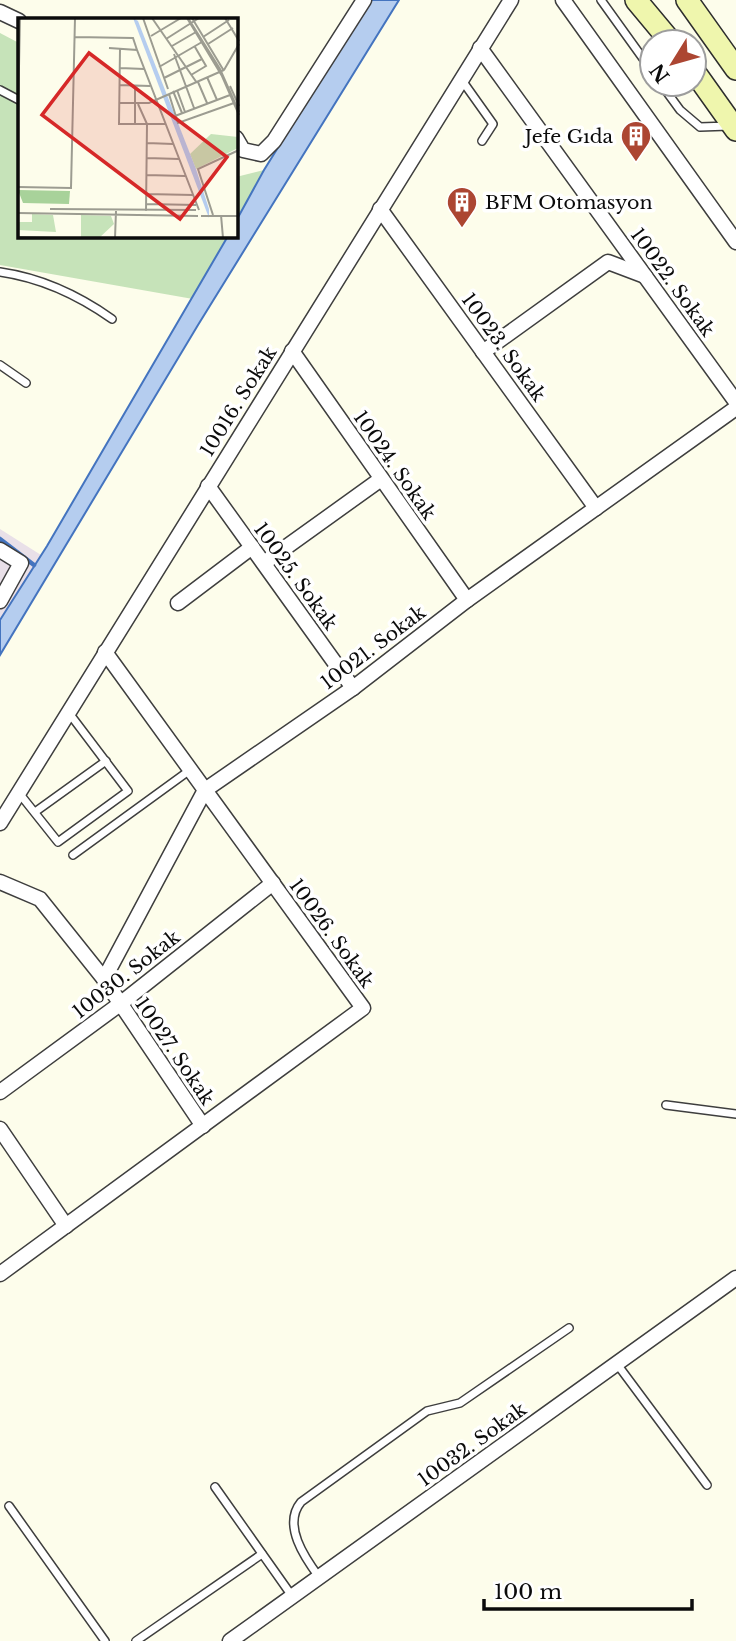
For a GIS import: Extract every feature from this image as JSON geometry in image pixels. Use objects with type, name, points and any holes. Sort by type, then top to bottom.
[{"type":"street","points":[[238,141],[243,150],[261,154],[274,141],[364,0]]},
{"type":"street","name":"10016. Sokak","points":[[0,822],[380,209],[403,182],[461,79],[511,0]]},
{"type":"street","points":[[563,0],[736,242]]},
{"type":"street","points":[[636,0],[659,28]]},
{"type":"street","points":[[687,0],[736,69]]},
{"type":"street","points":[[0,12],[18,21]]},
{"type":"street","name":"10022. Sokak","points":[[480,48],[736,402]]},
{"type":"street","points":[[708,90],[735,128]]},
{"type":"street","name":"10023. Sokak","points":[[380,209],[596,508]]},
{"type":"street","points":[[484,352],[608,262],[645,276]]},
{"type":"street","name":"10024. Sokak","points":[[292,351],[467,600]]},
{"type":"street","name":"10021. Sokak","points":[[104,979],[205,790],[352,688],[467,600],[736,408]]},
{"type":"street","points":[[264,563],[381,479]]},
{"type":"street","name":"10025. Sokak","points":[[208,486],[352,688]]},
{"type":"street","points":[[177,603],[251,547]]},
{"type":"street","points":[[0,550],[21,563],[0,601]]},
{"type":"street","name":"10026. Sokak","points":[[0,1274],[363,1008],[105,652]]},
{"type":"street","name":"10027. Sokak","points":[[0,882],[40,899],[104,979],[203,1126]]},
{"type":"street","name":"10030. Sokak","points":[[0,1092],[120,1003],[273,883]]},
{"type":"street","points":[[0,1129],[66,1226]]},
{"type":"street","name":"10032. Sokak","points":[[230,1641],[736,1278]]},
{"type":"lane","points":[[601,0],[638,52]]},
{"type":"lane","points":[[461,79],[493,124],[482,141]]},
{"type":"lane","points":[[0,90],[18,99]]},
{"type":"lane","points":[[671,98],[680,110],[700,127],[735,128]]},
{"type":"lane","points":[[0,272],[23,275],[80,297],[112,319]]},
{"type":"lane","points":[[0,365],[26,383]]},
{"type":"lane","points":[[18,793],[58,842],[128,791],[68,712]]},
{"type":"lane","points":[[35,812],[106,761]]},
{"type":"lane","points":[[73,855],[190,770]]},
{"type":"lane","points":[[666,1105],[736,1114]]},
{"type":"lane","points":[[319,1577],[302,1554],[293,1524],[295,1510],[301,1502],[427,1411],[460,1403],[569,1328]]},
{"type":"lane","points":[[617,1364],[707,1485]]},
{"type":"lane","points":[[215,1488],[292,1597]]},
{"type":"lane","points":[[9,1506],[105,1641]]},
{"type":"lane","points":[[136,1641],[262,1553]]},
{"type":"shaded area","points":[[0,529],[41,555],[0,621]]},
{"type":"green space","points":[[0,33],[18,42],[18,238],[227,238],[193,299],[0,265]]},
{"type":"green space","points":[[264,170],[238,217],[238,176]]},
{"type":"water","points":[[370,0],[399,0],[198,325],[0,655],[0,620],[47,546],[227,238],[238,238],[238,217],[264,170]]},
{"type":"waterway","points":[[0,539],[34,565]]},
{"type":"place","name":"Jefe Gıda","points":[[636,163]]},
{"type":"place","name":"BFM Otomasyon","points":[[462,229]]}]
